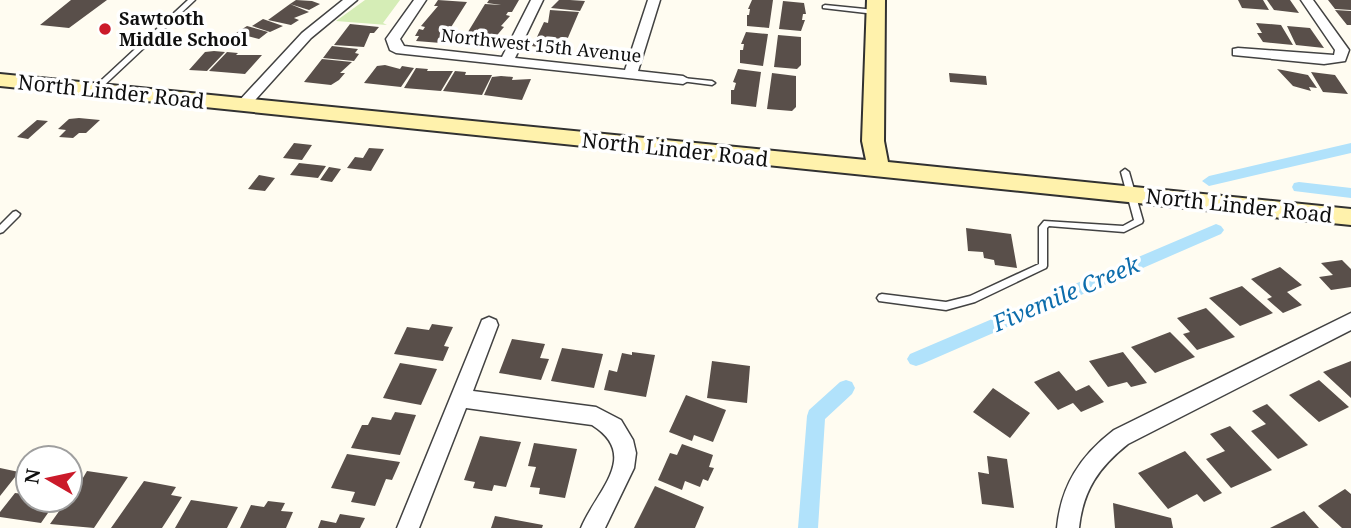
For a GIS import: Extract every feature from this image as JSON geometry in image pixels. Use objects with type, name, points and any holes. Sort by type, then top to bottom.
[{"type":"main road","points":[[876,6],[873,141],[878,169]]},
{"type":"main road","name":"North Linder Road","points":[[0,80],[1351,217]]},
{"type":"street","points":[[249,107],[298,55],[295,49],[324,18],[351,0]]},
{"type":"street","name":"Northwest 15th Avenue","points":[[420,0],[393,39],[395,47],[407,52],[683,79]]},
{"type":"street","points":[[506,62],[537,0]]},
{"type":"street","points":[[630,74],[654,0]]},
{"type":"street","points":[[1238,52],[1324,60],[1340,58],[1342,50],[1307,0]]},
{"type":"street","points":[[1068,528],[1079,480],[1097,455],[1121,437],[1351,321]]},
{"type":"street","points":[[408,528],[489,325]]},
{"type":"street","points":[[460,398],[596,416],[609,422],[623,436],[627,452],[624,468],[592,528]]},
{"type":"lane","points":[[96,90],[192,0]]},
{"type":"lane","points":[[825,7],[876,6]]},
{"type":"lane","points":[[683,79],[712,83]]},
{"type":"lane","points":[[882,298],[942,306],[972,299],[1043,266],[1043,228],[1047,223],[1124,229],[1139,221],[1134,195],[1125,172]]},
{"type":"lane","points":[[0,230],[16,214]]},
{"type":"green space","points":[[365,0],[400,0],[383,23],[387,25],[336,21]]},
{"type":"building","points":[[71,0],[107,0],[69,28],[40,25]]},
{"type":"building","points":[[296,0],[320,4],[309,10],[290,4]]},
{"type":"building","points":[[438,0],[467,2],[441,43],[416,41],[419,36],[415,36],[419,29],[423,30],[425,27],[421,26],[438,6],[434,6]]},
{"type":"building","points":[[489,0],[519,0],[512,12],[506,15],[510,16],[493,40],[497,41],[493,48],[460,45],[485,4],[501,5],[487,3]]},
{"type":"building","points":[[559,0],[585,1],[580,11],[551,8]]},
{"type":"building","points":[[752,0],[773,0],[769,28],[747,26],[748,9]]},
{"type":"building","points":[[1238,0],[1263,0],[1269,10],[1242,8]]},
{"type":"building","points":[[1267,0],[1290,0],[1299,13],[1274,10]]},
{"type":"building","points":[[1328,0],[1351,0],[1351,10],[1335,9]]},
{"type":"building","points":[[783,1],[804,3],[806,14],[803,14],[802,20],[805,20],[801,31],[779,29]]},
{"type":"building","points":[[290,4],[309,12],[294,18],[299,20],[291,25],[268,20]]},
{"type":"building","points":[[550,10],[579,12],[561,54],[535,52],[537,47],[532,46],[535,40],[542,37],[537,37],[544,22],[548,23]]},
{"type":"building","points":[[1335,10],[1351,11],[1351,25],[1347,25]]},
{"type":"building","points":[[263,19],[283,26],[270,32],[252,26]]},
{"type":"building","points":[[1256,23],[1281,25],[1293,45],[1263,42],[1257,33],[1262,33]]},
{"type":"building","points":[[350,24],[379,27],[374,33],[370,33],[364,47],[334,45]]},
{"type":"building","points":[[247,26],[268,32],[259,39],[236,33]]},
{"type":"building","points":[[1287,26],[1310,28],[1324,48],[1296,45]]},
{"type":"building","points":[[746,32],[768,34],[763,66],[740,63],[740,50],[743,50],[744,44],[741,44]]},
{"type":"building","points":[[778,35],[801,37],[801,65],[797,69],[774,67]]},
{"type":"building","points":[[332,46],[358,49],[355,53],[359,54],[354,61],[323,58]]},
{"type":"building","points":[[205,52],[225,52],[207,71],[189,70]]},
{"type":"building","points":[[227,52],[238,53],[236,55],[262,55],[245,74],[209,71]]},
{"type":"building","points":[[322,59],[352,62],[340,73],[345,73],[339,80],[331,85],[304,82]]},
{"type":"building","points":[[377,66],[400,69],[402,66],[414,68],[401,87],[364,83]]},
{"type":"building","points":[[416,68],[428,69],[427,71],[453,71],[441,91],[404,88]]},
{"type":"building","points":[[738,69],[761,72],[756,107],[731,104],[731,90],[734,90],[736,83],[733,82]]},
{"type":"building","points":[[1277,69],[1308,75],[1317,88],[1309,87],[1311,91],[1293,86]]},
{"type":"building","points":[[455,71],[466,72],[465,75],[492,75],[482,95],[443,91]]},
{"type":"building","points":[[1311,72],[1335,75],[1348,94],[1323,92]]},
{"type":"building","points":[[772,73],[796,76],[796,107],[792,111],[767,109]]},
{"type":"building","points":[[949,73],[986,76],[987,85],[950,82]]},
{"type":"building","points":[[492,77],[513,77],[512,80],[531,79],[522,100],[484,95]]},
{"type":"building","points":[[69,119],[100,120],[86,133],[79,133],[73,138],[59,137],[66,130],[58,129]]},
{"type":"building","points":[[37,120],[48,121],[28,139],[17,137]]},
{"type":"building","points":[[294,143],[312,145],[302,160],[283,158]]},
{"type":"building","points":[[369,148],[384,149],[371,171],[347,168],[355,157],[363,158]]},
{"type":"building","points":[[299,163],[326,166],[318,178],[290,175]]},
{"type":"building","points":[[329,167],[341,169],[332,182],[320,180]]},
{"type":"building","points":[[259,175],[275,178],[265,191],[248,189]]},
{"type":"building","points":[[966,228],[1011,234],[1017,268],[995,265],[994,260],[984,258],[983,252],[968,251]]},
{"type":"building","points":[[1342,260],[1351,269],[1351,287],[1331,290],[1319,277],[1333,275],[1321,263]]},
{"type":"building","points":[[1280,267],[1302,285],[1287,292],[1302,305],[1283,313],[1267,299],[1272,297],[1251,279]]},
{"type":"building","points":[[1242,286],[1273,313],[1240,326],[1209,298]]},
{"type":"building","points":[[1206,308],[1235,337],[1197,350],[1183,334],[1190,332],[1177,318]]},
{"type":"building","points":[[432,324],[453,327],[444,346],[449,347],[443,361],[394,354],[407,327],[429,330]]},
{"type":"building","points":[[1170,332],[1195,357],[1155,373],[1131,347]]},
{"type":"building","points":[[512,339],[545,344],[540,358],[549,359],[541,380],[499,373]]},
{"type":"building","points":[[562,348],[603,354],[594,388],[551,381]]},
{"type":"building","points":[[632,352],[655,355],[646,397],[604,390],[609,370],[617,372],[622,353],[632,355]]},
{"type":"building","points":[[1123,352],[1147,383],[1131,387],[1127,382],[1108,387],[1089,361]]},
{"type":"building","points":[[712,361],[750,366],[747,403],[707,398]]},
{"type":"building","points":[[1351,361],[1351,398],[1323,372]]},
{"type":"building","points":[[400,363],[437,369],[421,405],[383,398]]},
{"type":"building","points":[[1059,371],[1076,391],[1089,385],[1104,402],[1081,412],[1073,403],[1058,410],[1034,382]]},
{"type":"building","points":[[1319,380],[1349,407],[1319,422],[1289,395]]},
{"type":"building","points":[[993,388],[1030,413],[1010,438],[973,412]]},
{"type":"building","points":[[686,395],[726,410],[713,442],[694,435],[692,441],[669,432]]},
{"type":"building","points":[[1267,404],[1308,445],[1278,459],[1251,431],[1266,424],[1252,411]]},
{"type":"building","points":[[395,412],[416,415],[400,455],[351,448],[362,425],[368,425],[372,417],[391,420]]},
{"type":"building","points":[[1230,426],[1272,470],[1231,488],[1206,459],[1225,451],[1210,434]]},
{"type":"building","points":[[480,436],[521,442],[506,487],[494,485],[492,491],[473,488],[475,482],[464,480]]},
{"type":"building","points":[[534,443],[577,449],[565,498],[539,494],[540,488],[530,487],[536,467],[528,466]]},
{"type":"building","points":[[682,444],[713,455],[709,467],[714,468],[708,481],[703,479],[700,487],[685,481],[682,490],[658,480],[670,453],[677,455]]},
{"type":"building","points":[[1185,451],[1222,493],[1204,502],[1197,494],[1168,509],[1138,473]]},
{"type":"building","points":[[347,454],[400,462],[392,480],[386,479],[375,506],[351,502],[355,492],[331,488]]},
{"type":"building","points":[[987,456],[1007,459],[1014,508],[982,504],[978,472],[989,474]]},
{"type":"building","points":[[0,468],[14,471],[14,478],[0,496]]},
{"type":"building","points":[[87,471],[128,477],[94,528],[50,524],[57,514],[84,514],[84,476]]},
{"type":"building","points":[[144,481],[176,487],[171,495],[182,497],[162,528],[111,528]]},
{"type":"building","points":[[655,486],[704,507],[695,528],[634,528]]},
{"type":"building","points":[[1345,489],[1351,494],[1351,528],[1342,528],[1318,506]]},
{"type":"building","points":[[14,494],[14,514],[47,514],[41,523],[0,517],[0,512]]},
{"type":"building","points":[[191,500],[238,507],[227,528],[175,528]]},
{"type":"building","points":[[268,501],[285,503],[281,511],[293,512],[286,528],[240,528],[251,505],[264,507]]},
{"type":"building","points":[[1113,503],[1171,518],[1173,528],[1115,528]]},
{"type":"building","points":[[1304,511],[1319,528],[1270,528]]},
{"type":"building","points":[[340,514],[365,518],[360,528],[318,528],[321,520],[336,523]]},
{"type":"building","points":[[495,516],[543,525],[542,528],[491,528]]},
{"type":"waterway","points":[[1209,181],[1351,148]]},
{"type":"waterway","name":"Fivemile Creek","points":[[1299,187],[1351,193]]},
{"type":"waterway","name":"Fivemile Creek","points":[[916,359],[1216,230]]},
{"type":"waterway","name":"Fivemile Creek","points":[[808,528],[816,416],[846,388]]},
{"type":"place","name":"Sawtooth Middle School","points":[[105,29]]}]
